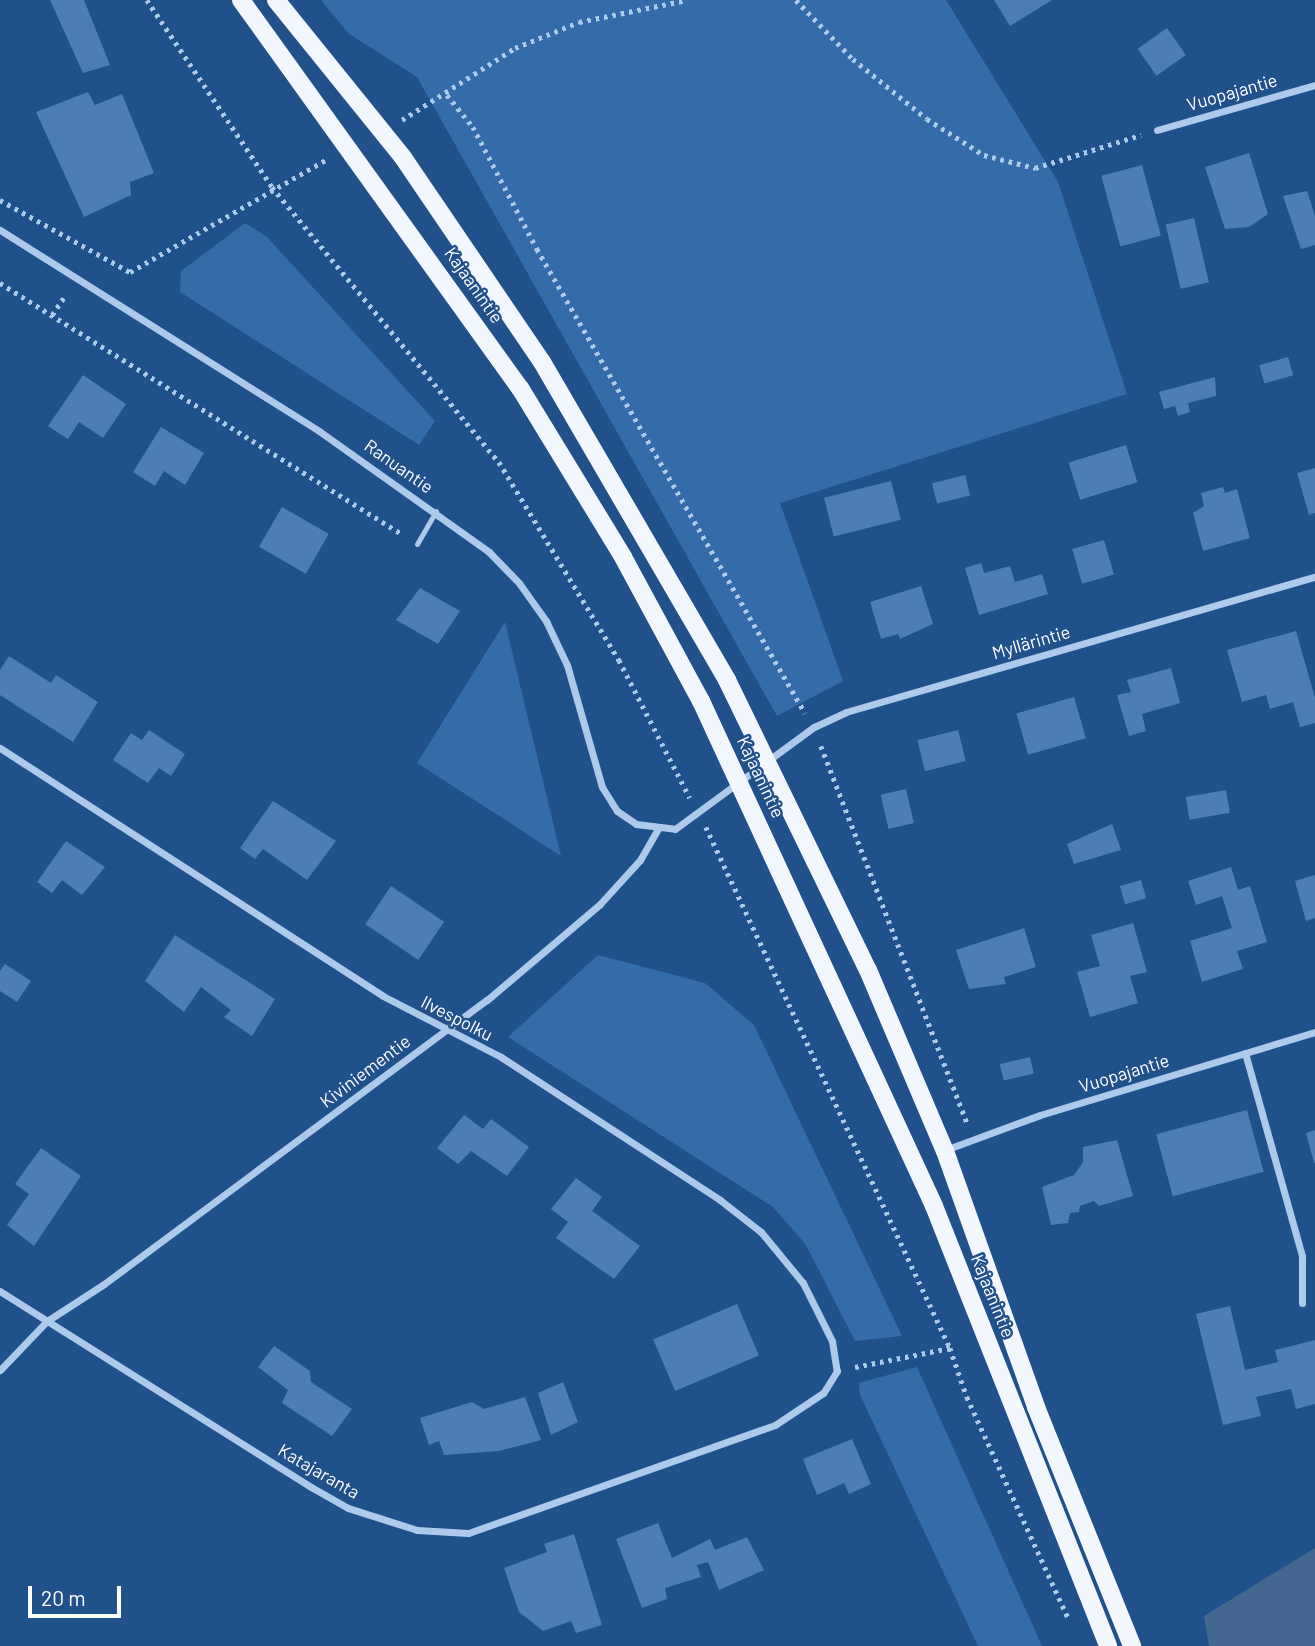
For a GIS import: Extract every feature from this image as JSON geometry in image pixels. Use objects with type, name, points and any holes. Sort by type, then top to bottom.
[{"type":"main road","name":"Kajaanintie","points":[[241,0],[520,388],[623,557],[741,780],[934,1206],[1108,1646]]},
{"type":"main road","name":"Kajaanintie","points":[[276,0],[402,156],[542,362],[636,518],[766,760],[868,971],[945,1151],[1036,1407],[1132,1646]]},
{"type":"street","name":"Vuopajantie","points":[[1157,130],[1315,85]]},
{"type":"street","name":"Ranuantie","points":[[0,230],[308,423],[436,511],[489,552],[519,583],[546,621],[567,665],[602,787],[617,811],[636,824],[658,829]]},
{"type":"street","name":"Myllärintie","points":[[766,760],[814,727],[846,712],[1315,577]]},
{"type":"street","name":"Ilvespolku","points":[[0,748],[443,1031],[501,1057],[720,1200],[761,1232],[803,1283],[832,1341],[837,1371]]},
{"type":"street","points":[[658,829],[675,829],[766,760]]},
{"type":"street","name":"Kiviniementie","points":[[0,1370],[47,1321],[115,1276],[443,1031],[600,904],[640,860],[658,829]]},
{"type":"street","name":"Vuopajantie","points":[[945,1151],[1040,1115],[1315,1032]]},
{"type":"street","points":[[1245,1053],[1302,1256],[1302,1303]]},
{"type":"street","name":"Katajaranta","points":[[0,1291],[348,1508],[417,1530],[468,1533],[775,1425],[823,1393],[837,1371]]},
{"type":"lane","points":[[417,544],[436,511]]},
{"type":"path","points":[[146,0],[272,187],[499,462],[619,660],[681,779]]},
{"type":"path","points":[[396,123],[447,95],[514,48],[579,22],[687,0]]},
{"type":"path","points":[[796,0],[853,59],[927,119],[984,155],[1035,168],[1157,130]]},
{"type":"path","points":[[447,95],[473,127],[537,248],[814,727],[974,1140]]},
{"type":"path","points":[[0,200],[130,272],[272,187],[334,155]]},
{"type":"path","points":[[0,283],[417,544]]},
{"type":"path","points":[[52,315],[64,297]]},
{"type":"path","points":[[698,813],[950,1348],[967,1396],[1071,1625]]},
{"type":"path","points":[[837,1371],[950,1348]]},
{"type":"shaded area","points":[[321,0],[946,0],[1058,182],[1127,394],[780,503],[843,681],[777,716],[417,77],[349,34]]},
{"type":"shaded area","points":[[245,223],[267,237],[435,421],[419,445],[180,292],[181,271]]},
{"type":"shaded area","points":[[505,622],[561,856],[417,763]]},
{"type":"shaded area","points":[[598,955],[705,983],[754,1025],[902,1336],[855,1341],[806,1245],[773,1207],[508,1037]]},
{"type":"shaded area","points":[[917,1367],[1042,1646],[978,1646],[860,1395],[859,1383]]},
{"type":"shaded area","points":[[1315,1548],[1315,1646],[1209,1646],[1204,1616]]},
{"type":"building","points":[[50,0],[84,0],[110,65],[83,73]]},
{"type":"building","points":[[994,0],[1052,0],[1010,26]]},
{"type":"building","points":[[1167,28],[1186,55],[1156,76],[1138,49]]},
{"type":"building","points":[[88,92],[95,105],[122,94],[154,173],[130,182],[131,195],[84,217],[36,112]]},
{"type":"building","points":[[1249,153],[1268,214],[1249,227],[1225,229],[1205,167]]},
{"type":"building","points":[[1142,165],[1161,236],[1120,246],[1101,176]]},
{"type":"building","points":[[1307,191],[1315,216],[1315,245],[1301,249],[1283,196]]},
{"type":"building","points":[[1194,218],[1209,282],[1181,289],[1166,225]]},
{"type":"building","points":[[1288,357],[1293,375],[1264,384],[1259,365]]},
{"type":"building","points":[[83,375],[126,404],[103,438],[79,422],[68,439],[48,426]]},
{"type":"building","points":[[1215,377],[1216,396],[1188,403],[1190,412],[1178,416],[1175,406],[1164,409],[1159,392]]},
{"type":"building","points":[[161,427],[204,453],[185,485],[164,471],[155,486],[133,472]]},
{"type":"building","points":[[1126,445],[1137,482],[1080,500],[1069,463]]},
{"type":"building","points":[[1315,468],[1315,513],[1309,515],[1297,473]]},
{"type":"building","points":[[965,475],[970,495],[937,504],[932,483]]},
{"type":"building","points":[[891,481],[901,520],[834,537],[824,498]]},
{"type":"building","points":[[1223,487],[1225,493],[1237,489],[1250,538],[1203,551],[1193,513],[1204,506],[1201,493]]},
{"type":"building","points":[[282,507],[329,534],[306,574],[259,547]]},
{"type":"building","points":[[1104,540],[1114,575],[1082,584],[1072,549]]},
{"type":"building","points":[[981,563],[984,573],[1010,566],[1015,582],[1042,574],[1048,594],[979,615],[965,568]]},
{"type":"building","points":[[921,586],[933,624],[900,639],[898,634],[881,639],[870,602]]},
{"type":"building","points":[[420,588],[460,611],[438,644],[396,620]]},
{"type":"building","points":[[1296,631],[1315,698],[1315,723],[1300,727],[1293,702],[1270,709],[1266,695],[1242,702],[1227,650]]},
{"type":"building","points":[[9,656],[51,683],[56,675],[98,702],[73,742],[0,695],[0,670]]},
{"type":"building","points":[[1171,668],[1180,703],[1142,714],[1146,731],[1129,736],[1117,695],[1131,692],[1127,680]]},
{"type":"building","points":[[1074,697],[1086,738],[1028,755],[1016,714]]},
{"type":"building","points":[[149,730],[185,754],[171,776],[159,768],[148,783],[113,760],[131,733],[142,740]]},
{"type":"building","points":[[958,730],[966,761],[925,771],[917,740]]},
{"type":"building","points":[[906,789],[914,823],[889,829],[881,795]]},
{"type":"building","points":[[1226,790],[1230,813],[1190,820],[1186,797]]},
{"type":"building","points":[[273,801],[336,841],[307,880],[263,849],[255,859],[240,848]]},
{"type":"building","points":[[1112,824],[1121,850],[1074,864],[1067,844]]},
{"type":"building","points":[[66,841],[105,867],[82,895],[62,880],[52,893],[37,882]]},
{"type":"building","points":[[1231,867],[1238,890],[1250,886],[1267,942],[1237,951],[1243,969],[1202,982],[1190,941],[1232,928],[1222,896],[1196,905],[1188,881]]},
{"type":"building","points":[[1315,875],[1315,918],[1306,921],[1295,881]]},
{"type":"building","points":[[1141,880],[1146,898],[1125,904],[1120,886]]},
{"type":"building","points":[[391,886],[444,922],[418,960],[365,924]]},
{"type":"building","points":[[1133,923],[1147,972],[1130,976],[1138,1003],[1090,1017],[1077,972],[1100,966],[1091,935]]},
{"type":"building","points":[[1024,928],[1036,967],[1004,977],[1006,984],[969,989],[956,950]]},
{"type":"building","points":[[175,935],[275,999],[252,1036],[224,1017],[231,1010],[201,987],[184,1012],[145,981]]},
{"type":"building","points":[[5,964],[31,981],[17,1002],[0,991],[0,971]]},
{"type":"building","points":[[1030,1057],[1034,1074],[1004,1081],[1000,1064]]},
{"type":"building","points":[[1247,1110],[1264,1172],[1173,1196],[1156,1134]]},
{"type":"building","points":[[464,1115],[483,1129],[491,1119],[529,1147],[507,1176],[471,1151],[458,1164],[437,1148]]},
{"type":"building","points":[[1315,1130],[1315,1163],[1314,1163],[1306,1133]]},
{"type":"building","points":[[1117,1140],[1133,1196],[1099,1206],[1094,1201],[1080,1206],[1079,1212],[1070,1213],[1068,1223],[1051,1225],[1042,1187],[1074,1175],[1083,1162],[1083,1147]]},
{"type":"building","points":[[41,1148],[81,1176],[34,1246],[7,1225],[29,1194],[15,1184]]},
{"type":"building","points":[[576,1178],[602,1197],[592,1211],[640,1246],[614,1279],[556,1238],[568,1222],[551,1209]]},
{"type":"building","points":[[737,1304],[759,1356],[675,1391],[653,1340]]},
{"type":"building","points":[[1230,1306],[1245,1370],[1278,1362],[1275,1350],[1315,1340],[1315,1404],[1296,1409],[1291,1389],[1256,1397],[1261,1416],[1223,1425],[1196,1314]]},
{"type":"building","points":[[274,1346],[310,1371],[311,1382],[352,1409],[332,1436],[282,1403],[288,1390],[258,1367]]},
{"type":"building","points":[[563,1382],[578,1422],[551,1435],[538,1393]]},
{"type":"building","points":[[525,1397],[541,1440],[499,1451],[444,1455],[439,1441],[429,1445],[420,1418],[472,1402],[484,1409]]},
{"type":"building","points":[[852,1439],[871,1484],[849,1494],[844,1483],[817,1495],[803,1459]]},
{"type":"building","points":[[658,1523],[672,1558],[710,1539],[715,1550],[747,1537],[764,1570],[719,1590],[708,1562],[697,1565],[701,1577],[665,1588],[667,1599],[642,1608],[616,1539]]},
{"type":"building","points":[[574,1534],[602,1625],[576,1633],[571,1621],[543,1631],[519,1612],[504,1568],[547,1552],[544,1544]]}]
